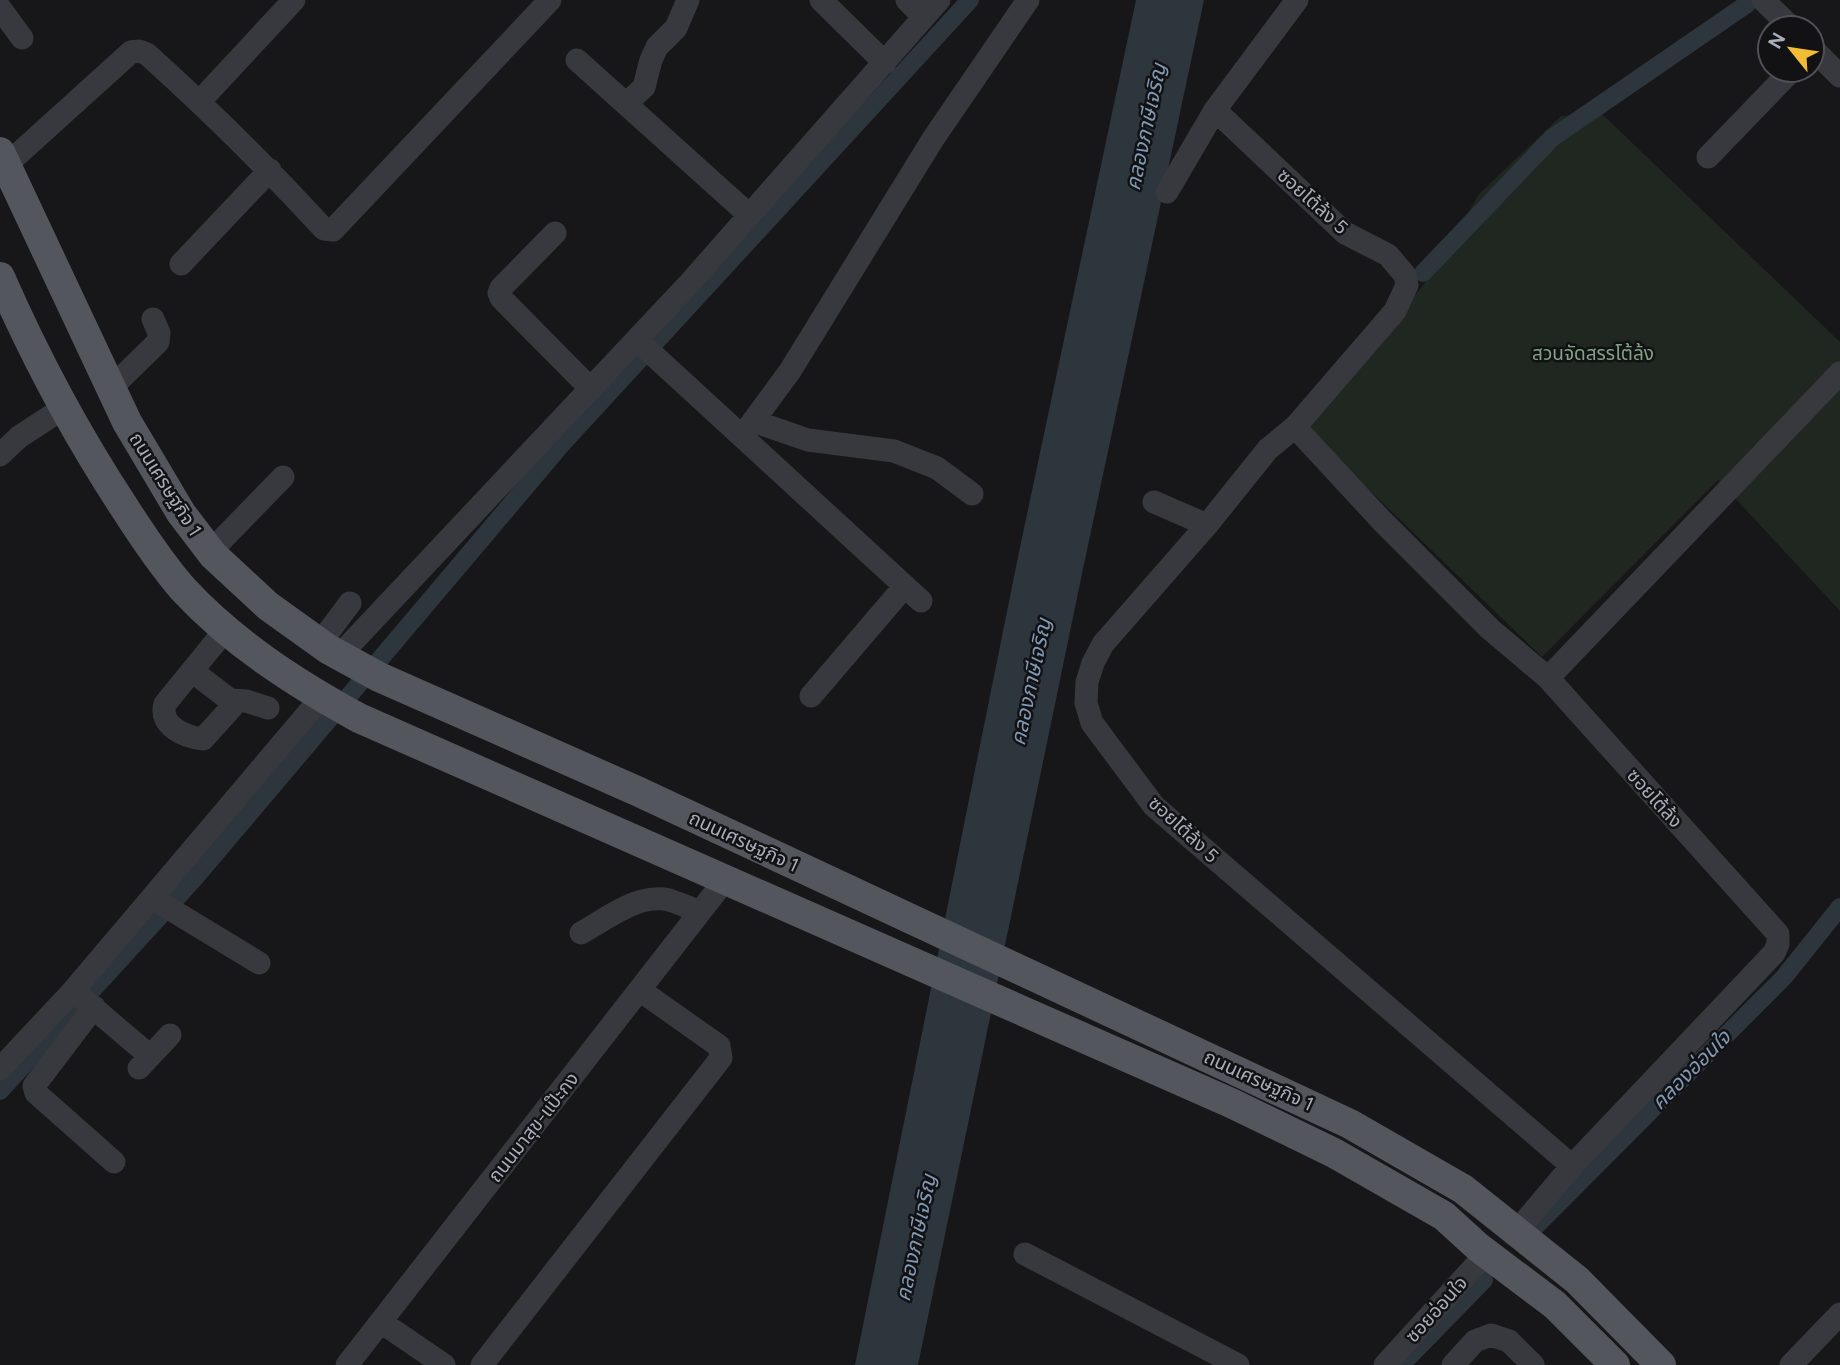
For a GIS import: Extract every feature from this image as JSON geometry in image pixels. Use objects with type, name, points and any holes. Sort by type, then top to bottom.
[{"type":"main road","name":"ถนนเศรษฐกิจ 1","points":[[3,159],[127,422],[181,513],[211,551],[268,606],[330,649],[379,677],[637,791],[1350,1124],[1463,1189],[1577,1280],[1661,1365]]},
{"type":"main road","name":"ถนนเศรษฐกิจ 1","points":[[0,277],[31,346],[99,470],[147,542],[183,589],[226,629],[321,698],[359,718],[1231,1103],[1334,1153],[1444,1216],[1482,1250],[1555,1305],[1615,1365]]},
{"type":"main road","points":[[359,718],[709,900],[876,964],[894,963],[902,959],[912,950],[918,939],[918,919],[914,909],[903,898],[630,776],[379,677]]},
{"type":"main road","points":[[1482,1250],[1276,1142],[1039,1035],[1024,1013],[1023,1000],[1027,989],[1041,975],[1050,971],[1065,971],[1257,1063],[1348,1109],[1468,1178],[1516,1231]]},
{"type":"street","points":[[200,102],[294,0]]},
{"type":"street","points":[[3,159],[131,52],[139,51],[147,54],[200,102],[270,170],[324,229],[333,230],[550,0]]},
{"type":"street","points":[[625,104],[644,87],[657,47],[676,28],[688,0]]},
{"type":"street","points":[[821,0],[885,63]]},
{"type":"street","points":[[330,649],[591,389],[932,8],[907,0]]},
{"type":"street","points":[[748,428],[790,371],[933,139],[1028,0]]},
{"type":"street","points":[[1167,192],[1215,110],[1297,0]]},
{"type":"street","points":[[1763,0],[1778,14]]},
{"type":"street","points":[[0,8],[22,38]]},
{"type":"street","points":[[577,60],[748,215]]},
{"type":"street","points":[[1708,157],[1778,84]]},
{"type":"street","name":"ซอยโต้ล้ง 5","points":[[1215,110],[1345,233],[1388,255],[1405,275],[1407,285],[1395,311],[1294,427],[1268,449],[1208,525],[1103,645],[1087,682],[1086,704],[1092,723],[1154,806],[1572,1166]]},
{"type":"street","points":[[181,264],[270,170]]},
{"type":"street","points":[[555,233],[499,293],[591,389]]},
{"type":"street","points":[[111,388],[158,342],[159,333],[153,319]]},
{"type":"street","points":[[637,340],[748,428],[913,594],[811,696]]},
{"type":"street","points":[[1294,427],[1382,521],[1490,629],[1548,678],[1840,373]]},
{"type":"street","points":[[0,455],[19,437],[65,407]]},
{"type":"street","points":[[748,428],[808,440],[894,451],[937,468],[972,494]]},
{"type":"street","points":[[211,551],[284,477]]},
{"type":"street","points":[[1154,502],[1208,525]]},
{"type":"street","points":[[330,649],[350,603]]},
{"type":"street","points":[[226,629],[165,704],[163,710],[165,718],[175,730],[187,737],[203,739],[232,707],[230,699]]},
{"type":"street","points":[[192,671],[230,699],[268,708]]},
{"type":"street","name":"ซอยโต้ล้ง","points":[[1516,1231],[1572,1166],[1774,953],[1778,944],[1778,934],[1548,678]]},
{"type":"street","points":[[0,1069],[73,991],[321,698]]},
{"type":"street","points":[[152,898],[259,963]]},
{"type":"street","points":[[581,933],[623,909],[648,900],[709,900]]},
{"type":"street","name":"ถนนมาสุข-แป๊ะกง","points":[[347,1365],[709,900]]},
{"type":"street","points":[[482,1365],[721,1058],[719,1046],[641,990]]},
{"type":"street","points":[[73,991],[94,1007],[145,1062],[170,1035]]},
{"type":"street","points":[[94,1007],[34,1086],[36,1093],[114,1162]]},
{"type":"street","name":"ซอยอ่อนใจ","points":[[1385,1365],[1482,1250]]},
{"type":"street","points":[[1025,1254],[1238,1365]]},
{"type":"street","points":[[1791,1365],[1840,1314]]},
{"type":"street","points":[[381,1322],[444,1365]]},
{"type":"street","points":[[1453,1365],[1475,1341],[1491,1335],[1509,1341],[1529,1364]]},
{"type":"green space","name":"สวนจัดสรรโต้ล้ง","points":[[1602,114],[1840,342],[1840,611],[1718,480],[1542,657],[1306,429],[1434,272],[1479,194],[1561,116]]},
{"type":"water","name":"คลองภาษีเจริญ","points":[[1136,0],[1204,0],[918,1365],[855,1365],[1019,552]]},
{"type":"waterway","points":[[0,1091],[194,879],[562,444],[970,0]]},
{"type":"waterway","points":[[1423,273],[1552,138],[1747,4]]},
{"type":"waterway","name":"คลองอ่อนใจ","points":[[1536,1226],[1785,976],[1840,907]]},
{"type":"waterway","name":"คลองอ่อนใจ","points":[[1401,1365],[1484,1280]]}]
